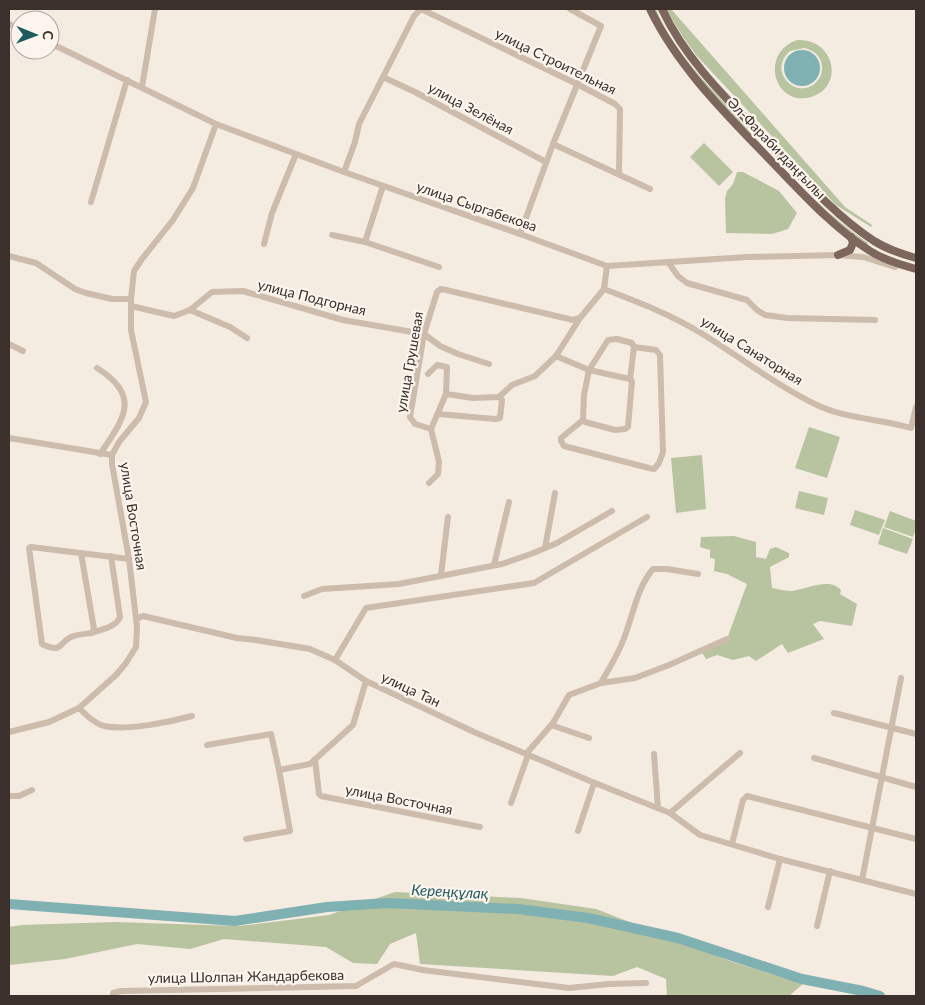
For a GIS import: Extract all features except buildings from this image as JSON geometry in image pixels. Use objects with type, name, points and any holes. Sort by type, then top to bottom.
[{"type":"main road","name":"Әл-Фараби даңғылы","points":[[650,9],[676,54],[696,80],[814,205],[850,237],[882,258],[916,271]]},
{"type":"main road","points":[[662,9],[676,34],[699,66],[812,187],[846,220],[884,247],[916,258]]},
{"type":"main road","points":[[838,255],[850,250],[853,244],[850,237]]},
{"type":"street","points":[[142,87],[155,9]]},
{"type":"street","points":[[344,172],[355,142],[359,124],[414,16],[421,9]]},
{"type":"street","name":"улица Строительная","points":[[421,9],[615,104],[620,109],[618,174]]},
{"type":"street","points":[[520,234],[553,144],[601,26],[570,9]]},
{"type":"street","name":"улица Сыргабекова","points":[[60,48],[216,124],[607,266],[746,256],[838,255],[863,257],[916,271]]},
{"type":"street","name":"улица Зелёная","points":[[383,77],[546,162]]},
{"type":"street","points":[[91,202],[127,80]]},
{"type":"street","name":"улица Восточная","points":[[79,708],[116,675],[136,647],[137,640],[129,558],[113,473],[112,456],[119,442],[139,418],[146,402],[134,344],[131,306],[133,278],[137,265],[172,220],[193,188],[216,124]]},
{"type":"street","points":[[553,144],[650,189]]},
{"type":"street","points":[[264,244],[272,213],[296,154]]},
{"type":"street","points":[[365,242],[384,186]]},
{"type":"street","points":[[332,235],[365,242],[438,267]]},
{"type":"street","points":[[9,256],[36,263],[75,289],[86,293],[112,299],[131,299]]},
{"type":"street","points":[[668,262],[678,276],[687,283],[747,300],[765,315],[788,318],[875,320]]},
{"type":"street","points":[[446,394],[473,398],[499,397],[512,385],[535,376],[556,356],[580,318],[604,288],[607,266]]},
{"type":"street","name":"улица Санаторная","points":[[604,288],[666,313],[701,333],[775,381],[818,405],[840,414],[911,428],[916,407]]},
{"type":"street","name":"улица Грушевая","points":[[431,428],[415,424],[410,417],[424,334],[437,292],[441,290],[514,305],[573,320],[580,318]]},
{"type":"street","name":"улица Подгорная","points":[[131,306],[174,316],[190,310],[212,292],[236,291],[343,320],[424,334],[440,346],[489,364]]},
{"type":"street","points":[[190,310],[230,327],[247,338]]},
{"type":"street","points":[[617,339],[632,343],[634,347],[656,350],[660,354],[663,452],[659,463],[654,469],[564,446],[561,438],[583,420],[584,395],[589,370],[608,340],[617,339]]},
{"type":"street","points":[[9,344],[23,351]]},
{"type":"street","points":[[583,420],[616,430],[625,430],[628,426],[632,381],[630,379],[634,347]]},
{"type":"street","points":[[556,356],[589,370],[630,379]]},
{"type":"street","points":[[428,374],[437,365],[447,367],[446,394],[431,428],[439,462],[438,474],[429,483]]},
{"type":"street","points":[[96,368],[110,376],[121,390],[125,404],[120,424],[100,454]]},
{"type":"street","points":[[438,414],[500,418],[502,400],[499,397]]},
{"type":"street","points":[[9,438],[112,456]]},
{"type":"street","points":[[545,548],[555,493]]},
{"type":"street","points":[[494,565],[509,502]]},
{"type":"street","points":[[304,596],[322,589],[399,584],[494,565],[531,554],[557,543],[612,511]]},
{"type":"street","points":[[441,575],[448,516]]},
{"type":"street","points":[[335,660],[366,608],[534,583],[647,517]]},
{"type":"street","points":[[111,556],[120,617],[117,623],[92,633],[74,636],[67,639],[62,646],[55,648],[42,644],[29,550],[31,547],[129,558]]},
{"type":"street","points":[[81,553],[94,624],[92,633]]},
{"type":"street","points":[[601,683],[623,641],[636,603],[648,575],[653,569],[668,569],[698,574]]},
{"type":"street","name":"улица Тан","points":[[136,619],[143,616],[237,638],[300,646],[335,660],[366,681],[474,732],[670,813],[700,835],[780,859],[916,894]]},
{"type":"street","points":[[512,803],[527,755],[551,725],[569,695],[601,683],[635,678],[727,639]]},
{"type":"street","points":[[862,880],[902,678]]},
{"type":"street","points":[[279,770],[310,764],[353,725],[366,681]]},
{"type":"street","points":[[9,732],[49,722],[79,708],[98,724],[113,727],[149,725],[192,716]]},
{"type":"street","points":[[834,713],[916,734]]},
{"type":"street","points":[[551,725],[589,738]]},
{"type":"street","points":[[207,745],[271,734],[290,831],[246,839]]},
{"type":"street","points":[[670,813],[740,753]]},
{"type":"street","points":[[654,754],[658,808]]},
{"type":"street","points":[[814,758],[916,787]]},
{"type":"street","name":"улица Восточная","points":[[315,759],[319,794],[321,796],[480,827]]},
{"type":"street","points":[[578,832],[594,783]]},
{"type":"street","points":[[9,796],[19,796],[32,790]]},
{"type":"street","points":[[732,844],[742,800],[747,796],[916,839]]},
{"type":"street","points":[[768,907],[780,859]]},
{"type":"street","points":[[816,926],[830,871]]},
{"type":"street","name":"улица Шолпан Жандарбекова","points":[[113,996],[113,993],[121,991],[356,986],[394,964],[423,970],[569,988],[646,983]]},
{"type":"green space","points":[[653,9],[656,9],[662,23],[687,61],[760,144],[811,197],[848,229],[868,243],[867,245],[820,208],[741,127],[682,59]]},
{"type":"green space","points":[[666,9],[671,9],[845,207],[872,225],[871,227],[836,205],[696,55]]},
{"type":"green space","points":[[797,40],[810,41],[820,47],[827,55],[831,64],[832,74],[822,92],[811,97],[798,98],[788,94],[780,87],[776,77],[775,66],[778,56],[785,47]],"holes":[[[807,49],[819,57],[822,64],[821,74],[818,80],[811,86],[795,87],[783,76],[781,68],[783,60],[790,51]]]},
{"type":"green space","points":[[704,143],[733,172],[719,186],[690,157]]},
{"type":"green space","points":[[737,172],[743,172],[779,191],[797,213],[788,229],[772,234],[726,233],[725,199]]},
{"type":"green space","points":[[809,427],[840,437],[827,478],[795,468]]},
{"type":"green space","points":[[702,455],[706,509],[676,513],[671,458]]},
{"type":"green space","points":[[799,491],[828,498],[824,515],[795,508]]},
{"type":"green space","points":[[855,510],[885,520],[879,535],[850,525]]},
{"type":"green space","points":[[890,511],[916,521],[913,537],[884,527]]},
{"type":"green space","points":[[883,528],[913,539],[907,554],[878,544]]},
{"type":"green space","points":[[734,536],[756,542],[756,557],[766,559],[770,549],[776,547],[789,553],[789,557],[770,567],[772,588],[792,591],[825,584],[836,586],[841,590],[840,594],[857,604],[852,626],[820,621],[813,624],[824,639],[788,653],[782,644],[756,661],[749,656],[733,660],[717,655],[706,659],[701,651],[727,639],[747,584],[727,574],[714,571],[715,559],[710,558],[710,550],[700,547],[701,537]]},
{"type":"green space","points":[[395,892],[521,898],[596,909],[730,961],[803,984],[789,996],[667,996],[666,979],[637,967],[613,976],[420,964],[416,933],[390,944],[377,964],[353,963],[326,947],[224,939],[190,949],[137,944],[65,959],[9,965],[9,927],[114,922],[239,926],[329,915]]},
{"type":"water","points":[[802,50],[809,51],[815,55],[819,61],[819,75],[815,81],[809,85],[802,86],[795,85],[789,81],[785,75],[784,68],[785,61],[789,55],[795,51]]},
{"type":"waterway","name":"Кереңқұлақ","points":[[9,904],[235,921],[327,907],[387,903],[518,909],[588,918],[678,938],[802,979],[880,996]]}]
